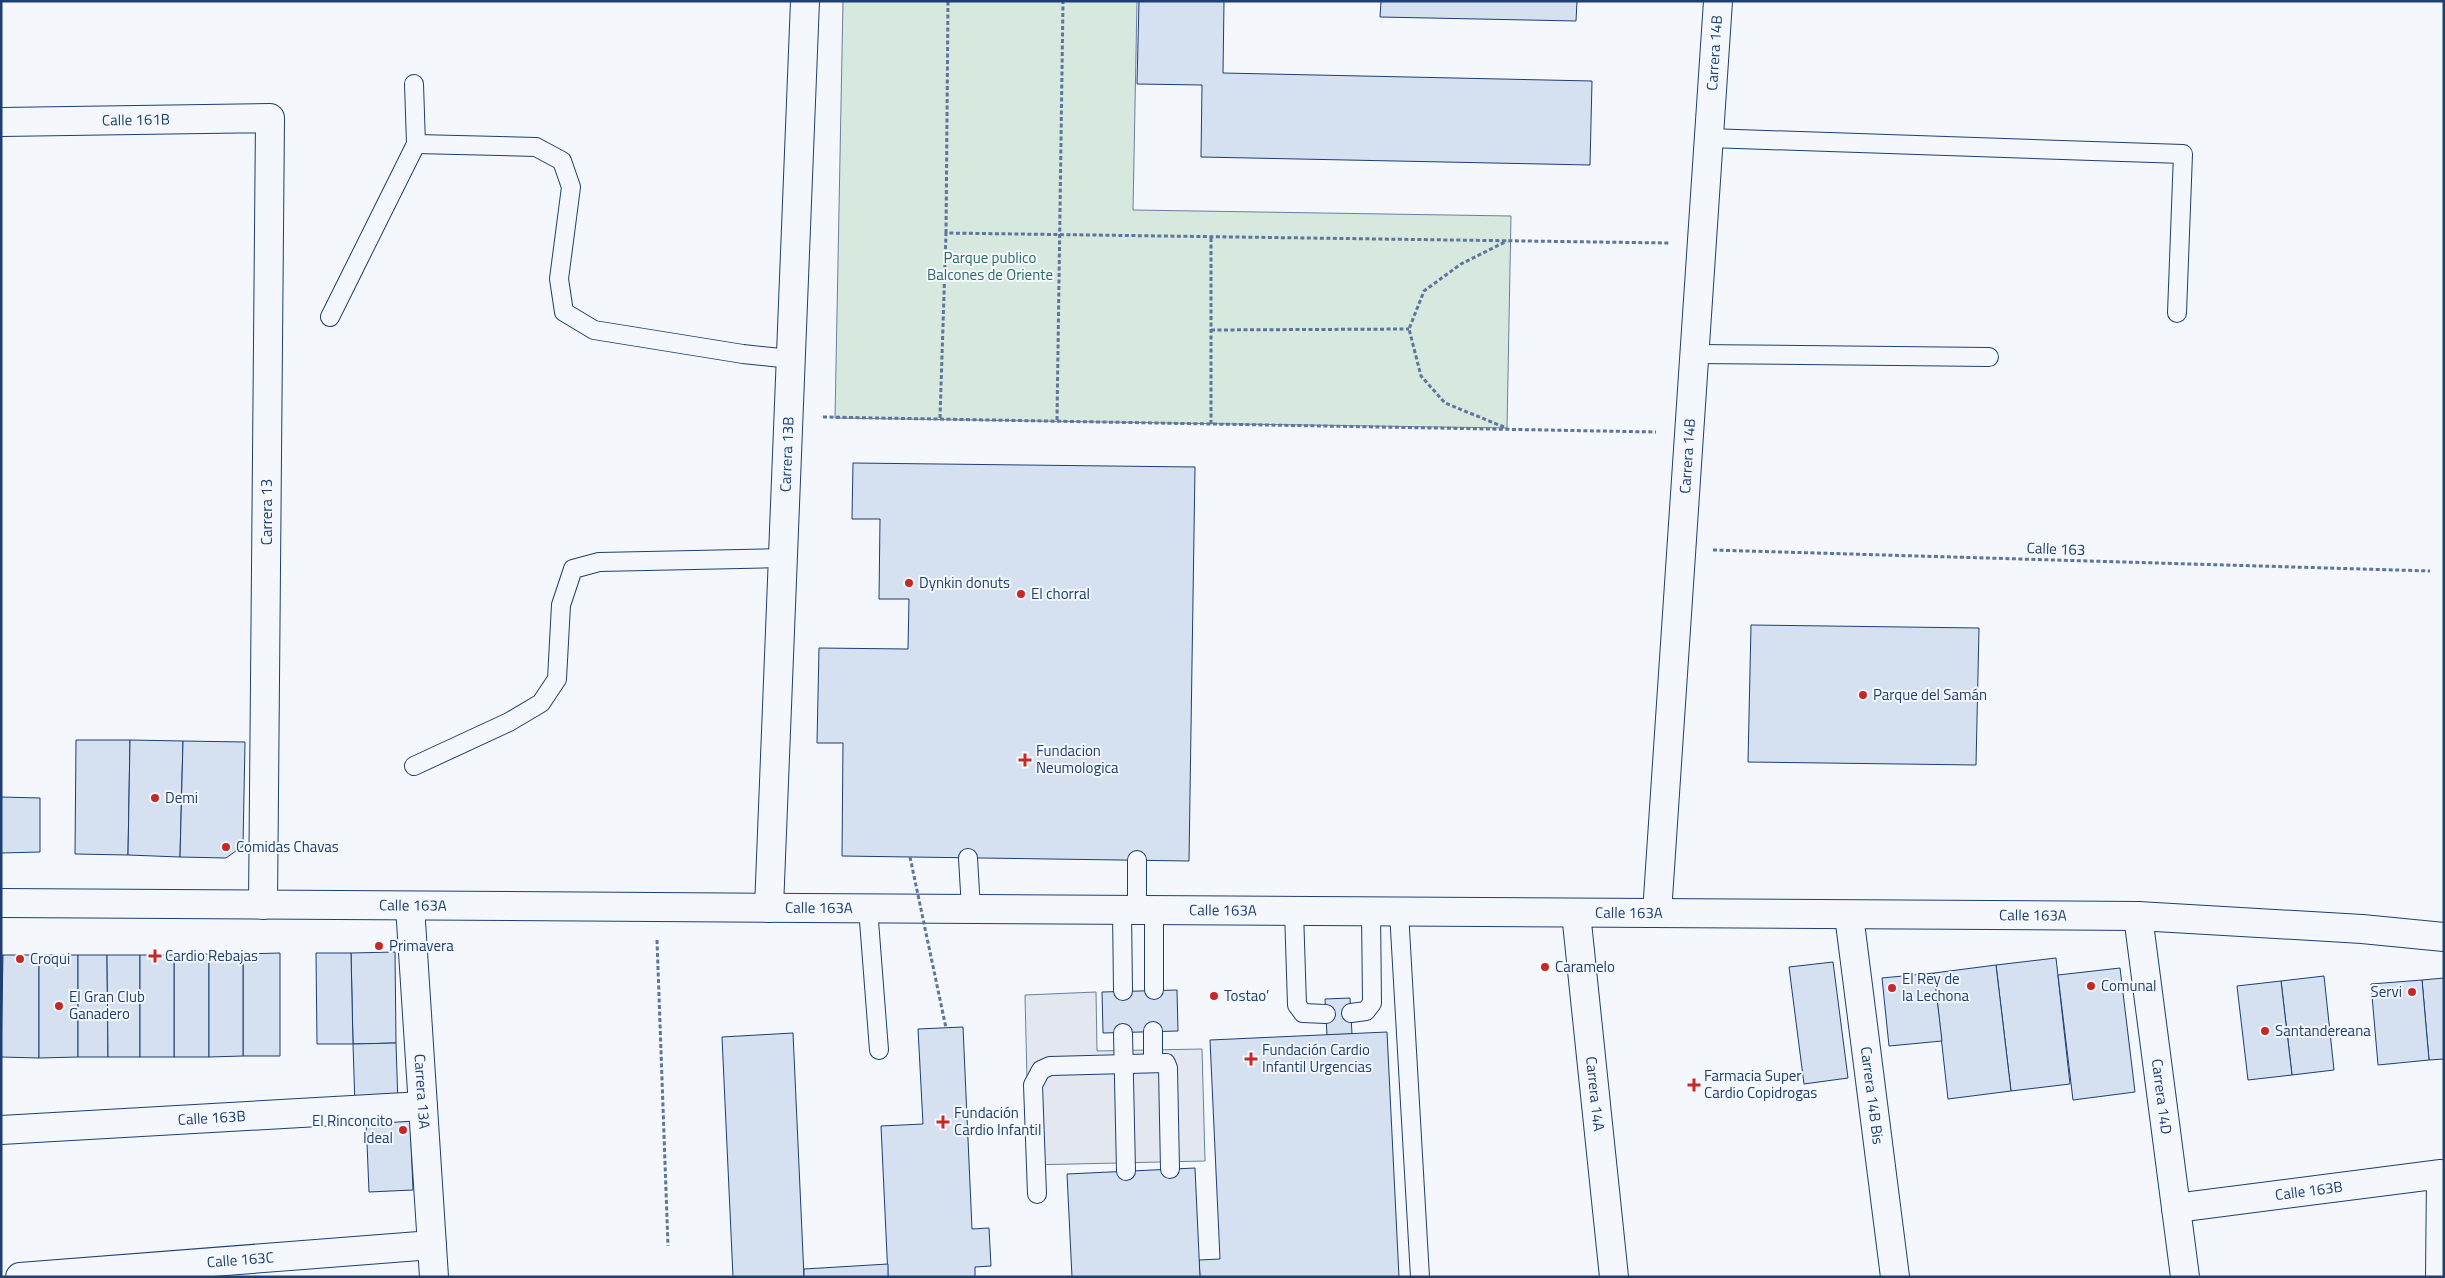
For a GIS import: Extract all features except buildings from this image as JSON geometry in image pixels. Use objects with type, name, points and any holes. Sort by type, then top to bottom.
[{"type":"street","name":"Carrera 13B","points":[[769,908],[805,1]]},
{"type":"street","name":"Carrera 14B","points":[[1657,913],[1718,1]]},
{"type":"street","name":"Calle 161B","points":[[1,122],[270,118]]},
{"type":"street","name":"Carrera 13","points":[[263,905],[270,118]]},
{"type":"street","name":"Calle 163A","points":[[1,904],[2138,916],[2362,929],[2444,937]]},
{"type":"street","name":"Carrera 13A","points":[[410,906],[434,1277]]},
{"type":"street","name":"Carrera 14A","points":[[1576,912],[1614,1277]]},
{"type":"street","name":"Carrera 14B Bis","points":[[1849,915],[1895,1277]]},
{"type":"street","name":"Carrera 14D","points":[[2138,916],[2185,1277]]},
{"type":"street","name":"Calle 163B","points":[[1,1130],[423,1106]]},
{"type":"street","name":"Calle 163B","points":[[2176,1208],[2441,1174],[2440,1277]]},
{"type":"street","name":"Calle 163C","points":[[20,1277],[432,1246]]},
{"type":"lane","points":[[330,317],[416,144],[414,84]]},
{"type":"lane","points":[[1709,138],[2183,154],[2177,313]]},
{"type":"lane","points":[[416,144],[536,147],[562,161],[571,187],[559,279],[564,312],[594,330],[743,354],[791,359]]},
{"type":"lane","points":[[1695,354],[1989,357]]},
{"type":"lane","points":[[414,766],[510,722],[541,704],[557,679],[561,604],[573,569],[599,562],[783,558]]},
{"type":"lane","points":[[968,858],[971,909]]},
{"type":"lane","points":[[1136,860],[1138,910],[1154,990]]},
{"type":"lane","points":[[868,908],[879,1050]]},
{"type":"lane","points":[[1123,991],[1138,910]]},
{"type":"lane","points":[[1294,911],[1297,1005],[1303,1013],[1326,1014]]},
{"type":"lane","points":[[1351,1012],[1366,1011],[1372,1003],[1371,912]]},
{"type":"lane","points":[[1399,912],[1420,1277]]},
{"type":"lane","points":[[1123,1032],[1126,1171]]},
{"type":"lane","points":[[1153,1062],[1154,1032]]},
{"type":"lane","points":[[1037,1194],[1033,1085],[1041,1070],[1060,1064],[1166,1062],[1168,1068],[1170,1169]]},
{"type":"path","points":[[940,418],[946,233],[948,1]]},
{"type":"path","points":[[1057,420],[1063,1]]},
{"type":"path","points":[[946,233],[1702,243]]},
{"type":"path","points":[[1210,424],[1211,236]]},
{"type":"path","points":[[1507,428],[1445,403],[1421,376],[1409,329],[1424,292],[1461,264],[1508,240]]},
{"type":"path","points":[[1211,330],[1409,329]]},
{"type":"path","points":[[788,417],[1057,420],[1689,433]]},
{"type":"path","name":"Calle 163","points":[[1682,549],[2430,571]]},
{"type":"path","points":[[910,857],[946,1028]]},
{"type":"path","points":[[656,907],[668,1246]]},
{"type":"green space","name":"Parque publico Balcones de Oriente","points":[[843,1],[1137,1],[1133,210],[1511,216],[1507,428],[835,418]]},
{"type":"shaded area","points":[[1096,992],[1097,1051],[1202,1049],[1205,1161],[1029,1165],[1025,995]]},
{"type":"place","name":"Dynkin donuts","points":[[909,583]]},
{"type":"place","name":"El chorral","points":[[1021,594]]},
{"type":"place","name":"Parque del Samán","points":[[1863,695]]},
{"type":"place","name":"Fundacion Neumologica","points":[[1025,760]]},
{"type":"place","name":"Demi","points":[[155,798]]},
{"type":"place","name":"Comidas Chavas","points":[[226,847]]},
{"type":"place","name":"Primavera","points":[[379,946]]},
{"type":"place","name":"Cardio Rebajas","points":[[155,956]]},
{"type":"place","name":"Croqui","points":[[20,959]]},
{"type":"place","name":"Caramelo","points":[[1545,967]]},
{"type":"place","name":"Comunal","points":[[2091,986]]},
{"type":"place","name":"El Rey de la Lechona","points":[[1892,988]]},
{"type":"place","name":"Servi","points":[[2412,992]]},
{"type":"place","name":"Tostao’","points":[[1214,996]]},
{"type":"place","name":"El Gran Club Ganadero","points":[[59,1006]]},
{"type":"place","name":"Santandereana","points":[[2265,1031]]},
{"type":"place","name":"Fundación Cardio Infantil Urgencias","points":[[1251,1059]]},
{"type":"place","name":"Farmacia Super Cardio Copidrogas","points":[[1694,1085]]},
{"type":"place","name":"Fundación Cardio Infantil","points":[[943,1122]]},
{"type":"place","name":"El Rinconcito Ideal","points":[[403,1130]]}]
